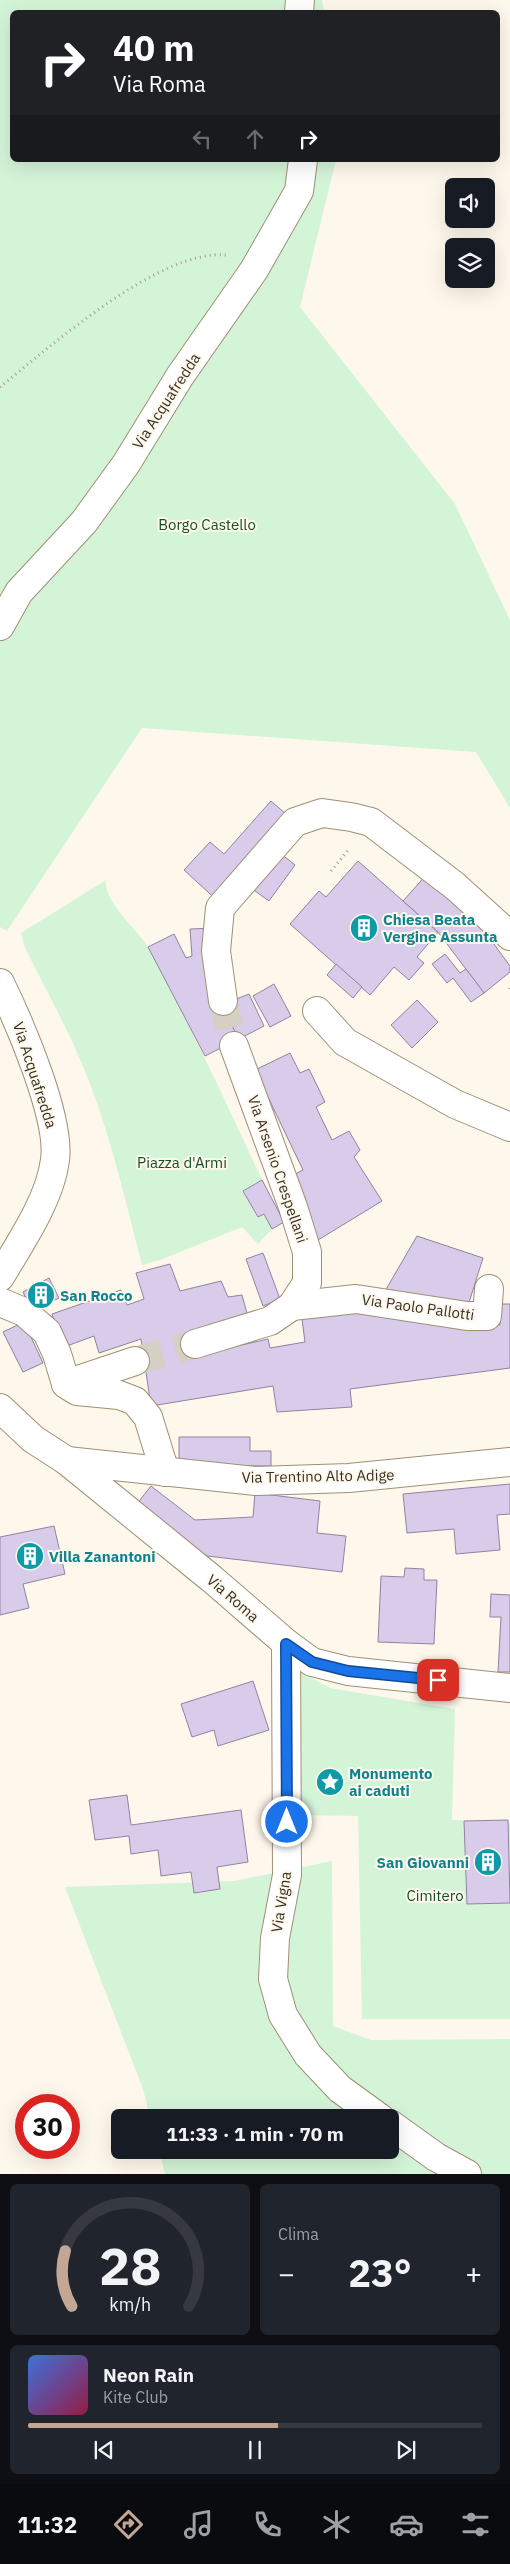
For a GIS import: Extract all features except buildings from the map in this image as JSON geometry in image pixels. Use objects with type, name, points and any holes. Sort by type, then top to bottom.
[{"type":"street","name":"Via Acquafredda","points":[[0,626],[19,592],[84,522],[126,464],[180,376],[254,270],[299,191],[303,162]]},
{"type":"street","points":[[224,1001],[216,951],[220,908],[295,822],[322,813],[351,816],[371,822],[456,886],[510,936]]},
{"type":"street","name":"Via Acquafredda","points":[[0,984],[17,1019],[41,1085],[52,1122],[56,1160],[32,1222],[0,1277]]},
{"type":"street","points":[[317,1011],[345,1042],[455,1104],[510,1127]]},
{"type":"street","name":"Via Arsenio Crespellani","points":[[195,1344],[270,1321],[292,1306],[307,1283],[307,1252],[293,1207],[234,1046]]},
{"type":"street","name":"Via Paolo Pallotti","points":[[292,1306],[356,1299],[467,1316],[487,1316],[489,1289]]},
{"type":"street","points":[[0,1302],[24,1312],[47,1332],[57,1354],[66,1384],[77,1391],[119,1395],[135,1401],[148,1417],[165,1472]]},
{"type":"street","points":[[66,1384],[135,1361]]},
{"type":"street","name":"Via Roma","points":[[0,1408],[33,1439],[67,1462],[212,1579],[286,1644],[312,1662],[348,1671],[510,1688]]},
{"type":"street","name":"Via Trentino Alto Adige","points":[[67,1462],[256,1480],[349,1478],[510,1462]]},
{"type":"street","name":"Via Vigna","points":[[286,1644],[287,1875],[275,1938],[273,1980],[283,2015],[308,2055],[340,2089],[368,2109]]},
{"type":"street","points":[[399,2130],[436,2157],[466,2174]]},
{"type":"path","points":[[0,387],[79,323],[148,277],[210,254],[228,255],[254,270]]},
{"type":"green space","name":"Borgo Castello","points":[[0,0],[322,0],[324,10],[10,10],[10,162],[336,162],[300,307],[455,504],[510,620],[510,808],[476,752],[142,728],[7,931],[0,927]]},
{"type":"green space","name":"Piazza d'Armi","points":[[106,880],[110,898],[145,942],[165,978],[208,1064],[262,1180],[243,1191],[257,1217],[264,1214],[272,1229],[258,1244],[242,1227],[160,1260],[142,1265],[115,1160],[99,1108],[79,1057],[25,948],[21,933]]},
{"type":"green space","name":"Cimitero","points":[[296,1670],[330,1688],[455,1709],[452,1820],[510,1822],[510,2019],[362,2019],[358,1816],[299,1815]]},
{"type":"green space","points":[[332,1861],[333,2026],[371,2040],[510,2039],[510,2174],[165,2174],[161,2159],[399,2159],[399,2109],[148,2109],[143,2089],[65,1887],[234,1881]]},
{"type":"tunnel","points":[[223,1001],[234,1046]]},
{"type":"tunnel","points":[[135,1361],[195,1344]]},
{"type":"place","name":"Chiesa Beata Vergine Assunta","points":[[364,928]]},
{"type":"place","name":"San Rocco","points":[[41,1295]]},
{"type":"place","name":"Villa Zanantoni","points":[[30,1556]]},
{"type":"place","name":"Monumento ai caduti","points":[[330,1782]]},
{"type":"place","name":"San Giovanni","points":[[488,1862]]},
{"type":"route","points":[[287,1822],[286,1644],[312,1662],[348,1671],[438,1680]]}]
